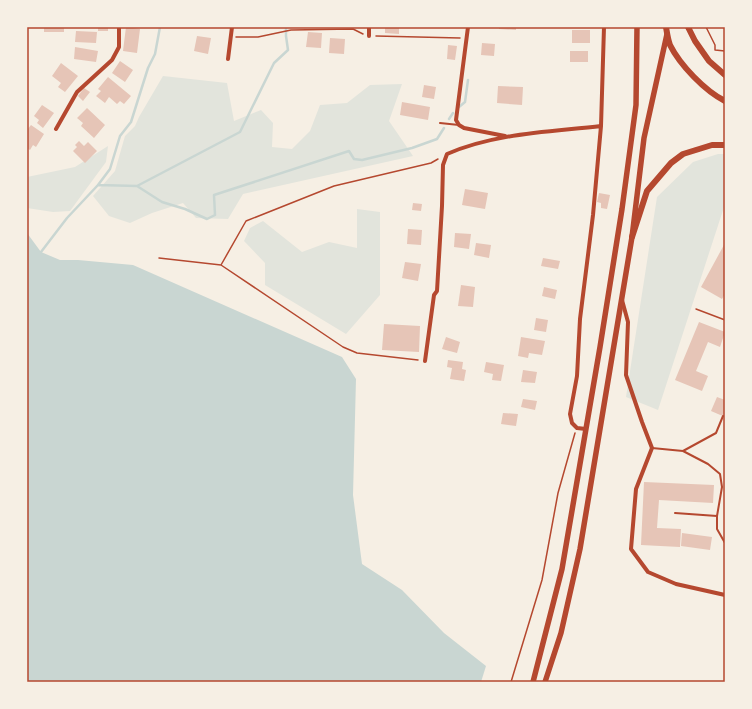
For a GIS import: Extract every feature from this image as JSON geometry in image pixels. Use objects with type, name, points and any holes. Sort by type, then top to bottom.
[{"type":"main road","points":[[533,682],[562,569],[622,209],[636,105],[637,27]]},
{"type":"main road","points":[[667,27],[670,45],[686,68],[717,97],[725,101]]},
{"type":"main road","points":[[545,682],[561,633],[580,549],[632,238],[644,138],[667,27]]},
{"type":"main road","points":[[688,27],[708,61],[725,75]]},
{"type":"main road","points":[[632,238],[647,191],[671,163],[683,154],[712,144],[725,145]]},
{"type":"street","points":[[56,129],[77,92],[112,60],[119,47],[119,27]]},
{"type":"street","points":[[228,59],[232,27]]},
{"type":"street","points":[[369,27],[369,36]]},
{"type":"street","points":[[468,27],[456,120],[458,125],[464,128],[508,136]]},
{"type":"street","points":[[586,429],[577,428],[572,423],[570,414],[577,376],[580,319],[593,216],[601,126],[604,27]]},
{"type":"street","points":[[425,361],[434,295],[438,291],[443,165],[447,154],[508,136],[601,126]]},
{"type":"street","points":[[622,297],[628,322],[626,375],[652,448],[636,489],[631,549],[648,572],[676,584],[725,595]]},
{"type":"lane","points":[[440,123],[458,125]]},
{"type":"lane","points":[[683,451],[716,434],[723,416]]},
{"type":"lane","points":[[652,448],[683,451],[708,464],[720,474],[722,487],[717,516],[717,529],[725,543]]},
{"type":"lane","points":[[675,513],[717,516]]},
{"type":"path","points":[[706,27],[715,45],[715,50],[725,51]]},
{"type":"path","points":[[230,37],[258,37],[288,32],[291,30],[353,29],[369,36],[466,38]]},
{"type":"path","points":[[221,266],[246,221],[334,186],[431,163],[447,154]]},
{"type":"path","points":[[159,258],[221,266],[343,347],[357,353],[425,361]]},
{"type":"path","points":[[696,309],[725,320]]},
{"type":"path","points":[[510,682],[542,580],[558,493],[577,428]]},
{"type":"shaded area","points":[[163,76],[227,83],[234,121],[261,110],[273,123],[272,147],[292,149],[310,131],[320,105],[347,103],[370,85],[402,84],[389,121],[413,156],[243,194],[228,219],[196,218],[183,203],[152,213],[130,223],[109,216],[93,196],[115,171],[125,136],[135,126]]},
{"type":"shaded area","points":[[108,146],[106,162],[70,211],[53,212],[27,208],[27,177],[75,167]]},
{"type":"shaded area","points":[[718,154],[725,154],[725,204],[658,410],[626,397],[657,197],[693,162]]},
{"type":"shaded area","points":[[357,209],[380,212],[380,295],[346,334],[265,285],[265,263],[244,241],[250,228],[263,221],[302,252],[329,242],[357,248]]},
{"type":"shaded area","points":[[27,233],[41,252],[60,260],[78,260],[133,265],[342,357],[356,379],[353,495],[362,564],[402,590],[444,633],[486,666],[481,682],[27,682]]},
{"type":"building","points":[[44,27],[64,27],[64,32],[44,32]]},
{"type":"building","points":[[98,27],[108,27],[108,31],[98,31]]},
{"type":"building","points":[[126,27],[140,29],[137,53],[123,51]]},
{"type":"building","points":[[385,27],[399,27],[399,34],[385,33]]},
{"type":"building","points":[[499,27],[516,27],[516,30],[499,29]]},
{"type":"building","points":[[572,30],[590,30],[590,43],[572,43]]},
{"type":"building","points":[[76,31],[97,32],[96,43],[75,42]]},
{"type":"building","points":[[308,32],[322,33],[321,48],[306,47]]},
{"type":"building","points":[[197,36],[211,38],[208,54],[194,51]]},
{"type":"building","points":[[330,38],[345,39],[344,54],[329,53]]},
{"type":"building","points":[[482,43],[495,44],[494,56],[481,55]]},
{"type":"building","points":[[448,45],[457,46],[455,60],[447,59]]},
{"type":"building","points":[[75,47],[98,51],[96,62],[74,59]]},
{"type":"building","points":[[570,51],[588,51],[588,62],[570,62]]},
{"type":"building","points":[[120,61],[133,70],[125,82],[112,73]]},
{"type":"building","points":[[61,63],[78,76],[65,92],[58,87],[61,83],[52,76]]},
{"type":"building","points":[[108,77],[131,96],[124,104],[120,101],[117,104],[109,97],[105,103],[96,96],[101,91],[98,89]]},
{"type":"building","points":[[424,85],[436,87],[434,99],[422,97]]},
{"type":"building","points":[[498,86],[523,87],[522,105],[497,103]]},
{"type":"building","points":[[84,88],[90,92],[83,101],[78,96]]},
{"type":"building","points":[[402,102],[430,107],[428,120],[400,115]]},
{"type":"building","points":[[42,105],[54,113],[43,128],[37,123],[39,120],[34,116]]},
{"type":"building","points":[[87,108],[105,125],[94,138],[81,126],[83,123],[77,118]]},
{"type":"building","points":[[31,125],[44,134],[36,147],[33,145],[30,150],[27,148],[27,130]]},
{"type":"building","points":[[79,141],[84,146],[88,142],[97,151],[85,163],[73,151],[77,147],[75,145]]},
{"type":"building","points":[[465,189],[488,193],[485,209],[462,205]]},
{"type":"building","points":[[599,193],[610,195],[607,209],[601,208],[601,203],[597,202]]},
{"type":"building","points":[[413,203],[422,204],[421,211],[412,210]]},
{"type":"building","points":[[408,229],[422,230],[421,245],[407,244]]},
{"type":"building","points":[[455,233],[471,234],[469,249],[454,247]]},
{"type":"building","points":[[476,243],[491,245],[489,258],[474,255]]},
{"type":"building","points":[[725,243],[725,294],[722,299],[701,287]]},
{"type":"building","points":[[543,258],[560,261],[558,269],[541,266]]},
{"type":"building","points":[[405,262],[421,264],[418,281],[402,278]]},
{"type":"building","points":[[461,285],[475,287],[473,307],[458,306]]},
{"type":"building","points":[[544,287],[557,290],[555,299],[542,296]]},
{"type":"building","points":[[536,318],[548,320],[546,332],[534,330]]},
{"type":"building","points":[[699,322],[725,332],[720,347],[708,342],[696,371],[708,376],[702,391],[675,380]]},
{"type":"building","points":[[384,324],[420,326],[419,352],[382,350]]},
{"type":"building","points":[[446,337],[460,342],[457,353],[442,349]]},
{"type":"building","points":[[521,337],[545,341],[542,355],[529,353],[528,358],[518,356]]},
{"type":"building","points":[[448,360],[463,362],[462,369],[466,370],[464,381],[450,379],[452,368],[447,367]]},
{"type":"building","points":[[486,362],[504,365],[501,381],[492,380],[493,374],[484,372]]},
{"type":"building","points":[[523,370],[537,372],[535,383],[521,382]]},
{"type":"building","points":[[717,397],[725,400],[725,417],[711,411]]},
{"type":"building","points":[[523,399],[537,401],[535,410],[521,407]]},
{"type":"building","points":[[503,413],[518,414],[516,426],[501,424]]},
{"type":"building","points":[[644,482],[714,485],[713,503],[659,500],[657,528],[681,529],[680,547],[641,545]]},
{"type":"building","points":[[682,533],[712,537],[710,550],[681,546]]},
{"type":"waterway","points":[[41,252],[67,218],[98,185],[110,169],[120,136],[131,122],[148,68],[155,54],[160,27]]},
{"type":"waterway","points":[[137,186],[240,132],[274,63],[288,50],[286,27]]},
{"type":"waterway","points":[[459,107],[465,102],[468,80]]},
{"type":"waterway","points":[[449,119],[453,113]]},
{"type":"waterway","points":[[98,185],[137,186],[162,202],[185,209],[207,219],[215,215],[214,195],[349,151],[354,159],[362,160],[412,148],[437,139],[444,128]]}]
